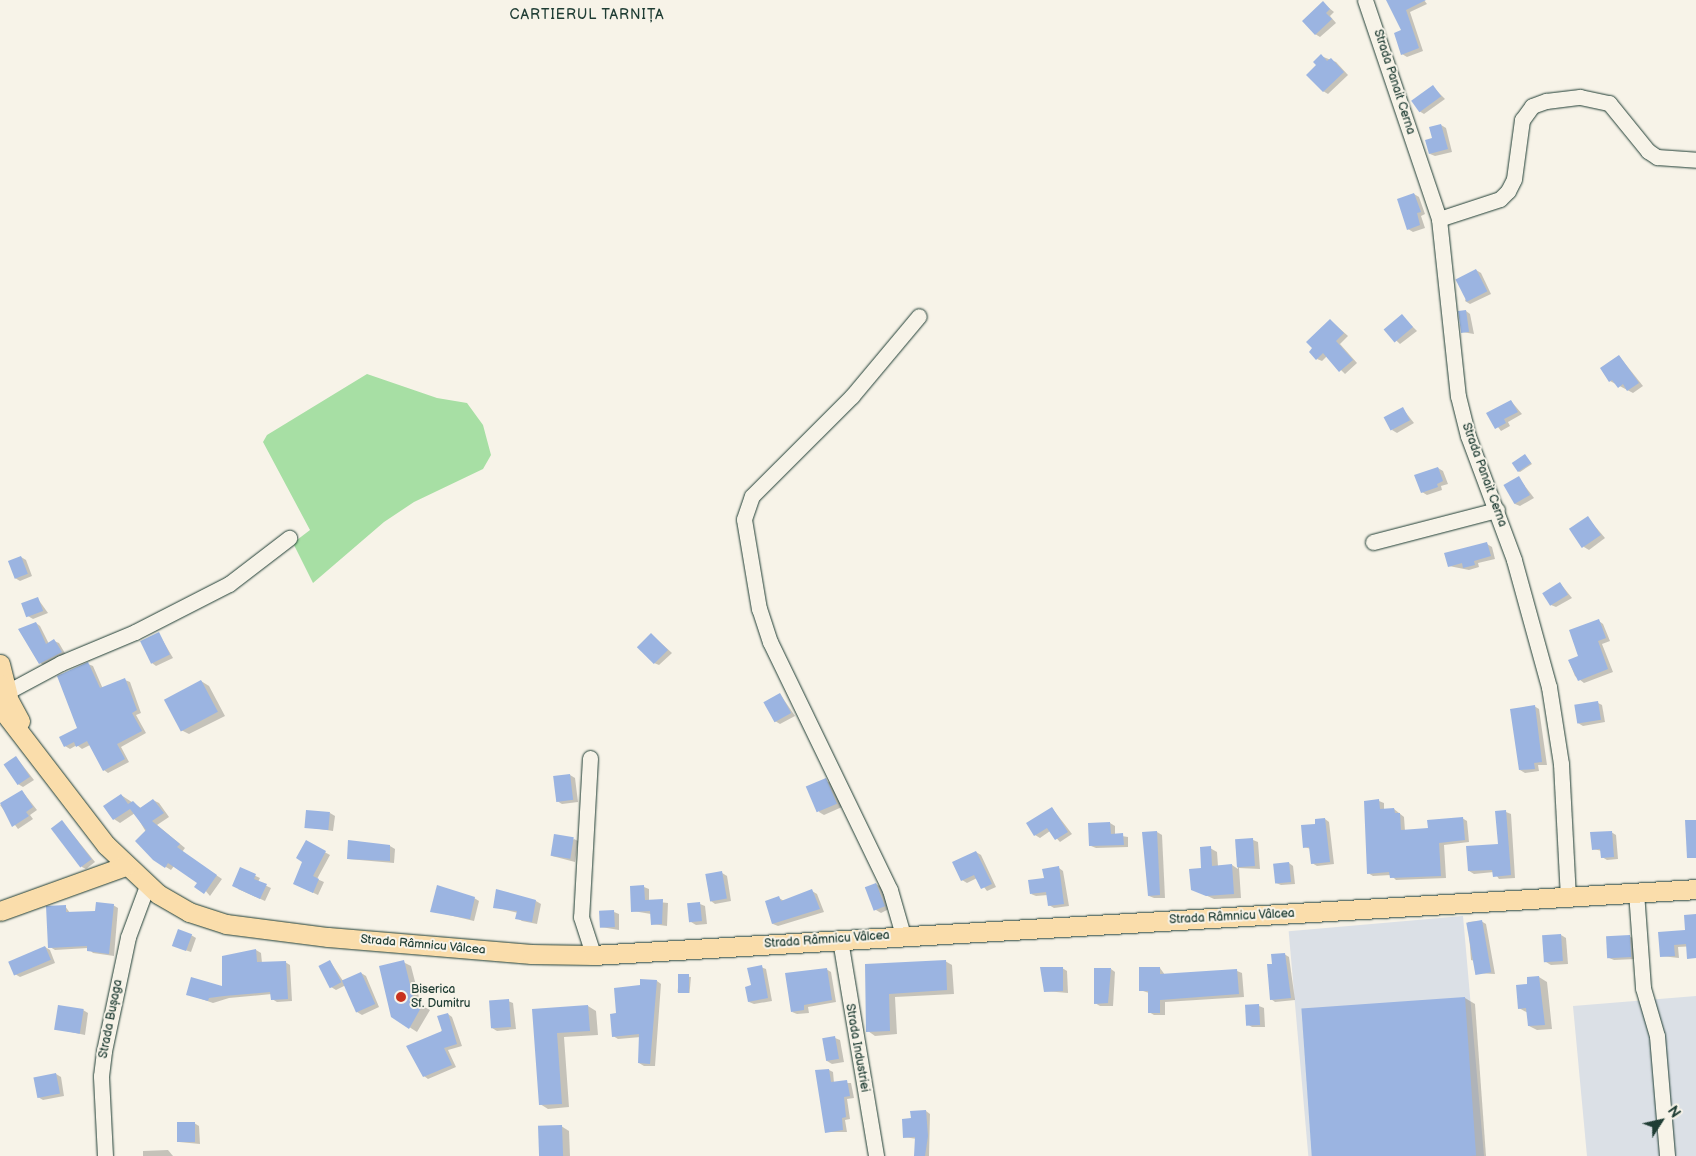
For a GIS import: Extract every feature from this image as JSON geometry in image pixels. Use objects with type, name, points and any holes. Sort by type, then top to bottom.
[{"type":"main road","name":"Strada Râmnicu Vâlcea","points":[[0,664],[4,695],[32,750],[125,866],[147,886],[189,912],[262,930],[531,954],[593,955],[1696,888]]},
{"type":"main road","points":[[0,911],[125,866]]},
{"type":"street","name":"Strada Panait Cerna","points":[[1365,0],[1439,219],[1458,396],[1468,436],[1497,510],[1534,623],[1556,723],[1568,896]]},
{"type":"street","points":[[1439,219],[1500,199],[1508,191],[1514,179],[1522,120],[1532,106],[1546,101],[1580,97],[1609,103],[1648,151],[1657,157],[1696,160]]},
{"type":"street","points":[[904,935],[890,890],[770,642],[759,609],[744,519],[752,496],[852,396],[919,316]]},
{"type":"street","points":[[1373,542],[1497,510]]},
{"type":"street","points":[[4,695],[61,663],[135,632],[220,588],[288,538]]},
{"type":"street","points":[[590,758],[581,917],[593,955]]},
{"type":"street","name":"Strada Bușaga","points":[[105,1156],[101,1099],[104,1051],[128,936],[147,886]]},
{"type":"street","points":[[1636,892],[1643,988],[1657,1036],[1667,1156]]},
{"type":"street","name":"Strada Industriei","points":[[840,940],[876,1156]]},
{"type":"shaded area","points":[[1463,916],[1484,1156],[1308,1156],[1289,931]]},
{"type":"shaded area","points":[[1696,996],[1696,1156],[1587,1156],[1573,1006]]},
{"type":"green space","points":[[367,374],[437,398],[467,403],[483,425],[491,455],[483,469],[414,502],[384,522],[313,583],[293,543],[310,530],[263,442],[267,435]]},
{"type":"building","points":[[1386,0],[1426,0],[1406,10],[1419,48],[1401,55],[1394,33],[1401,30]]},
{"type":"building","points":[[1323,1],[1330,9],[1326,13],[1332,19],[1315,35],[1302,21]]},
{"type":"building","points":[[1321,54],[1327,61],[1331,58],[1344,72],[1323,92],[1306,75],[1316,65],[1313,62]]},
{"type":"building","points":[[1433,85],[1441,96],[1419,112],[1411,101]]},
{"type":"building","points":[[1441,124],[1448,149],[1429,154],[1425,140],[1432,138],[1429,127]]},
{"type":"building","points":[[1414,193],[1421,212],[1417,213],[1420,225],[1407,230],[1397,199]]},
{"type":"building","points":[[1476,269],[1487,291],[1467,302],[1456,279]]},
{"type":"building","points":[[1466,310],[1469,332],[1461,333],[1458,311]]},
{"type":"building","points":[[1402,314],[1413,327],[1395,342],[1384,329]]},
{"type":"building","points":[[1330,319],[1344,333],[1336,341],[1353,360],[1339,372],[1323,353],[1316,360],[1309,352],[1312,348],[1306,342]]},
{"type":"building","points":[[1619,355],[1639,383],[1627,391],[1623,384],[1618,388],[1612,380],[1609,382],[1600,368]]},
{"type":"building","points":[[1511,400],[1518,412],[1504,419],[1506,423],[1495,429],[1486,413]]},
{"type":"building","points":[[1403,407],[1410,420],[1391,431],[1384,417]]},
{"type":"building","points":[[1525,454],[1531,463],[1518,472],[1512,463]]},
{"type":"building","points":[[1438,467],[1443,481],[1437,484],[1438,487],[1421,493],[1414,475]]},
{"type":"building","points":[[1519,476],[1530,495],[1514,504],[1503,485]]},
{"type":"building","points":[[1588,516],[1601,535],[1582,548],[1569,529]]},
{"type":"building","points":[[1487,542],[1491,556],[1474,561],[1475,565],[1463,568],[1462,563],[1448,567],[1444,553]]},
{"type":"building","points":[[21,556],[28,574],[15,579],[8,561]]},
{"type":"building","points":[[1560,582],[1568,595],[1550,606],[1542,593]]},
{"type":"building","points":[[38,597],[43,611],[26,617],[21,603]]},
{"type":"building","points":[[1599,619],[1606,638],[1598,641],[1608,669],[1578,681],[1568,660],[1578,656],[1569,630]]},
{"type":"building","points":[[36,622],[46,644],[54,639],[62,652],[39,664],[18,629]]},
{"type":"building","points":[[159,632],[170,654],[151,664],[140,641]]},
{"type":"building","points":[[651,633],[668,650],[654,664],[637,647]]},
{"type":"building","points":[[88,662],[100,688],[125,678],[137,710],[132,713],[142,731],[117,744],[125,759],[103,771],[87,741],[76,747],[74,742],[64,747],[59,737],[77,728],[57,676]]},
{"type":"building","points":[[201,680],[218,712],[181,732],[164,700]]},
{"type":"building","points":[[780,693],[791,713],[775,722],[763,702]]},
{"type":"building","points":[[1598,701],[1601,720],[1577,724],[1574,705]]},
{"type":"building","points":[[1535,705],[1542,762],[1534,763],[1535,769],[1519,770],[1510,709]]},
{"type":"building","points":[[16,756],[30,777],[18,785],[4,764]]},
{"type":"building","points":[[570,774],[573,800],[556,802],[553,776]]},
{"type":"building","points":[[826,778],[837,804],[817,812],[806,787]]},
{"type":"building","points":[[22,790],[33,807],[26,812],[29,816],[12,827],[0,803]]},
{"type":"building","points":[[121,794],[128,804],[133,801],[140,808],[153,799],[164,813],[152,821],[180,844],[177,847],[217,875],[204,894],[194,887],[197,883],[168,863],[165,868],[153,860],[135,841],[146,830],[130,809],[113,820],[103,806]]},
{"type":"building","points":[[1379,799],[1380,809],[1394,808],[1395,813],[1400,813],[1401,830],[1428,828],[1427,820],[1463,817],[1465,840],[1439,843],[1441,876],[1390,878],[1389,872],[1367,874],[1364,801]]},
{"type":"building","points":[[1052,807],[1068,832],[1055,840],[1047,828],[1034,836],[1026,823]]},
{"type":"building","points":[[306,810],[330,812],[328,830],[304,828]]},
{"type":"building","points":[[1506,810],[1511,875],[1493,877],[1492,870],[1468,871],[1466,846],[1498,844],[1495,811]]},
{"type":"building","points":[[1325,818],[1330,862],[1311,864],[1309,847],[1303,848],[1301,825],[1315,824],[1315,819]]},
{"type":"building","points":[[62,820],[91,859],[80,868],[51,828]]},
{"type":"building","points":[[1685,820],[1696,820],[1696,858],[1687,858]]},
{"type":"building","points":[[1110,822],[1111,834],[1123,833],[1124,845],[1089,846],[1088,823]]},
{"type":"building","points":[[1157,831],[1160,895],[1148,896],[1142,832]]},
{"type":"building","points":[[1612,831],[1614,857],[1601,858],[1600,849],[1592,850],[1590,832]]},
{"type":"building","points":[[554,834],[574,837],[570,859],[551,856]]},
{"type":"building","points":[[1253,838],[1255,866],[1237,867],[1235,839]]},
{"type":"building","points":[[306,840],[326,851],[313,876],[319,879],[313,893],[293,884],[302,862],[296,858]]},
{"type":"building","points":[[348,840],[390,845],[390,861],[347,859]]},
{"type":"building","points":[[1211,846],[1212,866],[1232,864],[1234,894],[1206,896],[1191,890],[1189,869],[1201,868],[1200,847]]},
{"type":"building","points":[[976,851],[992,884],[981,889],[974,875],[961,881],[952,862]]},
{"type":"building","points":[[1289,862],[1291,882],[1275,884],[1273,864]]},
{"type":"building","points":[[1059,866],[1064,904],[1048,906],[1046,892],[1030,894],[1028,880],[1044,878],[1042,869]]},
{"type":"building","points":[[240,867],[256,874],[254,879],[267,884],[260,899],[232,886]]},
{"type":"building","points":[[722,871],[727,899],[710,902],[705,874]]},
{"type":"building","points":[[876,883],[885,906],[874,911],[865,887]]},
{"type":"building","points":[[437,885],[475,897],[470,919],[430,912]]},
{"type":"building","points":[[644,885],[645,900],[663,899],[662,924],[651,925],[650,911],[631,912],[630,886]]},
{"type":"building","points":[[496,889],[536,900],[532,922],[515,919],[517,911],[493,908]]},
{"type":"building","points":[[812,889],[820,909],[772,924],[765,901],[779,896],[781,901]]},
{"type":"building","points":[[96,902],[114,904],[109,954],[87,951],[87,946],[48,948],[46,906],[66,905],[66,912],[95,911]]},
{"type":"building","points":[[700,902],[702,921],[689,922],[687,903]]},
{"type":"building","points":[[614,910],[615,927],[600,928],[599,911]]},
{"type":"building","points":[[1696,914],[1696,958],[1687,959],[1686,944],[1674,945],[1675,956],[1660,957],[1658,932],[1685,930],[1684,915]]},
{"type":"building","points":[[1482,920],[1491,972],[1475,975],[1466,923]]},
{"type":"building","points":[[178,929],[192,934],[186,951],[172,946]]},
{"type":"building","points":[[1561,934],[1563,961],[1544,962],[1542,935]]},
{"type":"building","points":[[1630,935],[1631,957],[1607,958],[1606,936]]},
{"type":"building","points":[[45,946],[51,960],[14,975],[8,962]]},
{"type":"building","points":[[256,949],[257,962],[286,961],[288,999],[271,1000],[270,992],[209,998],[208,1001],[186,995],[191,977],[222,986],[222,956]]},
{"type":"building","points":[[1285,953],[1291,998],[1270,1000],[1267,964],[1272,964],[1271,954]]},
{"type":"building","points":[[330,960],[341,982],[330,988],[318,966]]},
{"type":"building","name":"Biserica Sf. Dumitru","points":[[404,960],[414,1001],[423,1004],[409,1029],[391,1017],[379,966]]},
{"type":"building","points":[[946,960],[947,990],[889,994],[890,1031],[866,1032],[865,964]]},
{"type":"building","points":[[762,965],[768,998],[748,1002],[745,987],[751,985],[747,968]]},
{"type":"building","points":[[1040,967],[1063,967],[1063,991],[1044,992]]},
{"type":"building","points":[[1139,967],[1160,967],[1160,974],[1237,969],[1239,994],[1160,1000],[1160,1013],[1148,1013],[1148,991],[1139,991]]},
{"type":"building","points":[[827,968],[832,1000],[804,1005],[804,1010],[791,1012],[785,973]]},
{"type":"building","points":[[1094,968],[1111,968],[1108,1003],[1094,1004]]},
{"type":"building","points":[[361,972],[375,1004],[356,1013],[342,981]]},
{"type":"building","points":[[678,974],[689,974],[689,993],[678,993]]},
{"type":"building","points":[[1539,976],[1545,1025],[1528,1026],[1526,1008],[1518,1009],[1516,985],[1527,984],[1527,977]]},
{"type":"building","points":[[640,979],[657,980],[650,1064],[638,1063],[639,1034],[612,1037],[610,1014],[616,1013],[614,988],[640,985]]},
{"type":"building","points":[[1465,997],[1476,1156],[1312,1156],[1301,1008]]},
{"type":"building","points":[[509,999],[511,1027],[491,1028],[489,1000]]},
{"type":"building","points":[[1259,1004],[1260,1025],[1246,1026],[1245,1005]]},
{"type":"building","points":[[58,1005],[84,1009],[80,1034],[54,1030]]},
{"type":"building","points":[[588,1005],[590,1031],[557,1033],[562,1104],[539,1105],[532,1009]]},
{"type":"building","points":[[448,1013],[457,1044],[444,1048],[452,1065],[423,1077],[406,1046],[442,1031],[437,1016]]},
{"type":"building","points":[[835,1036],[839,1059],[826,1061],[822,1038]]},
{"type":"building","points":[[829,1069],[831,1082],[847,1080],[850,1096],[844,1097],[846,1117],[842,1118],[843,1130],[825,1133],[815,1070]]},
{"type":"building","points":[[56,1073],[60,1094],[37,1098],[33,1077]]},
{"type":"building","points":[[926,1110],[928,1136],[925,1156],[914,1156],[915,1137],[903,1138],[902,1119],[911,1118],[910,1111]]},
{"type":"building","points":[[177,1122],[195,1122],[195,1142],[177,1142]]},
{"type":"building","points":[[562,1125],[563,1156],[539,1156],[538,1126]]},
{"type":"place","name":"Biserica Sf. Dumitru","points":[[401,997]]},
{"type":"district","name":"CARTIERUL TARNIȚA","points":[[587,15]]}]
